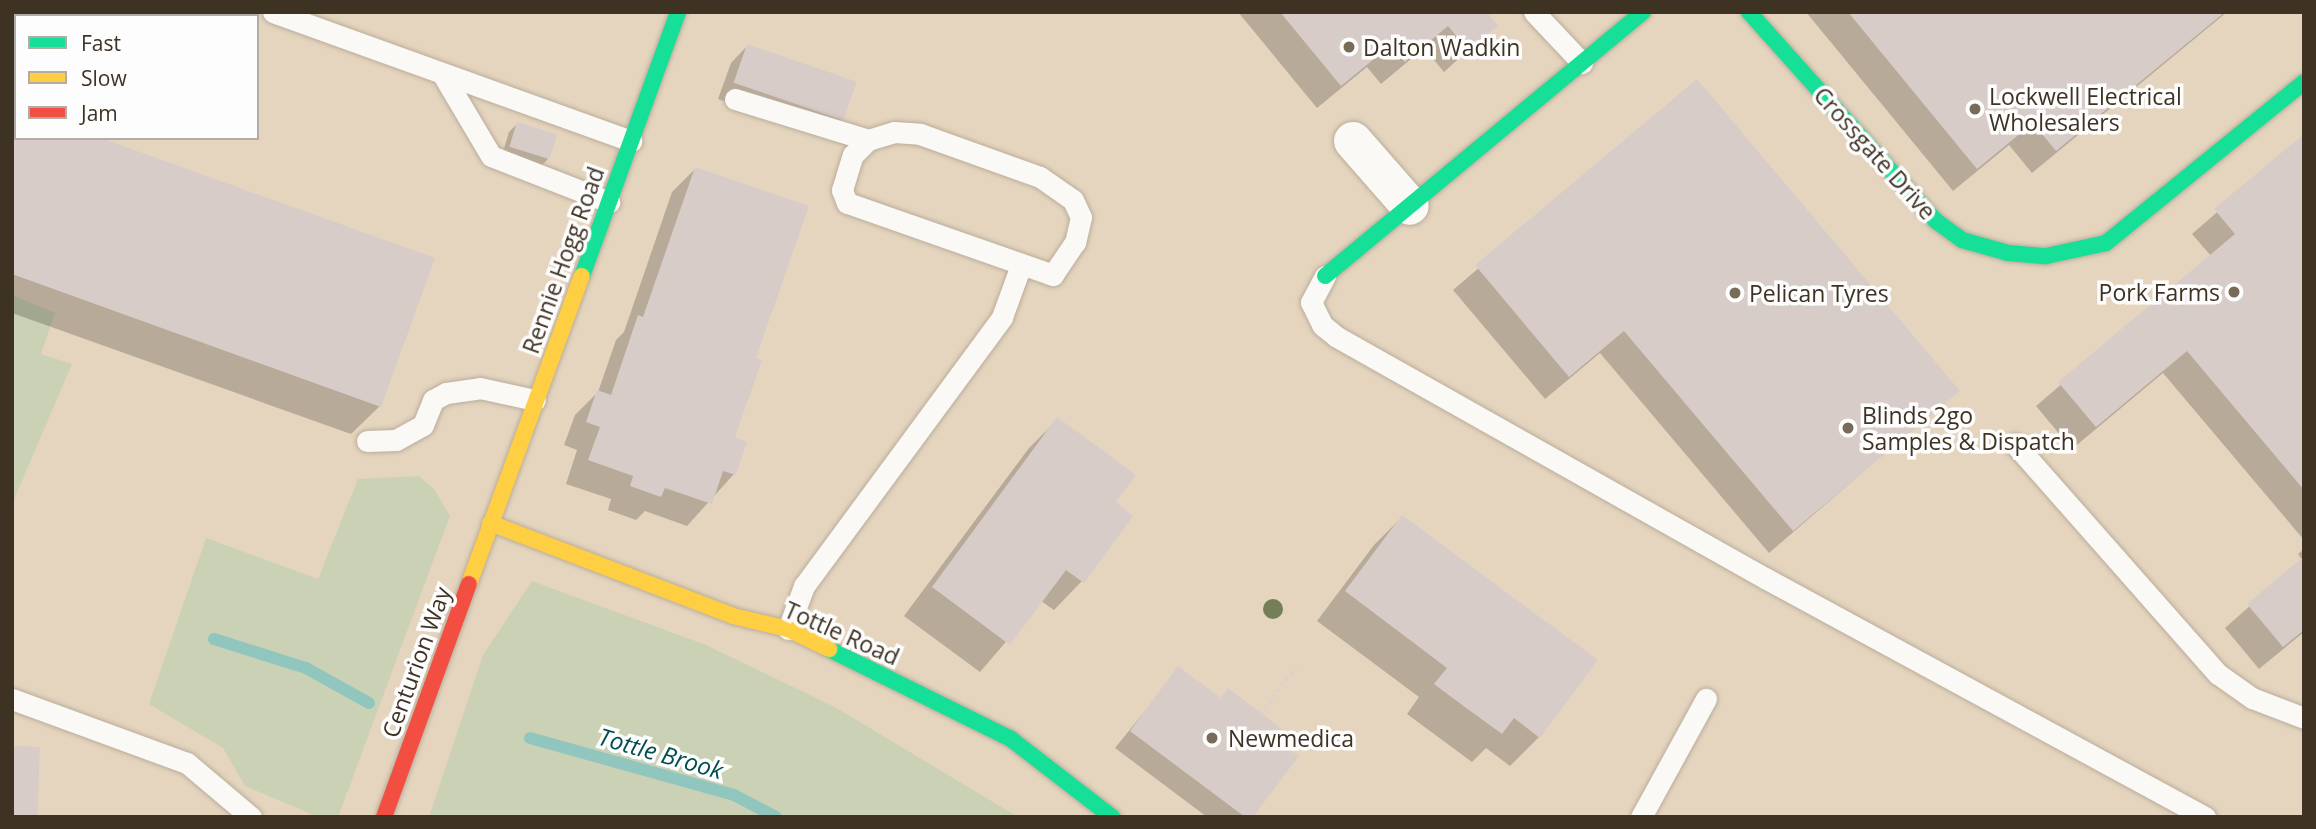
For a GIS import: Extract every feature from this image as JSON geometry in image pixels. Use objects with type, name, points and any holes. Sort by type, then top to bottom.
[{"type":"street","name":"Rennie Hogg Road","points":[[490,523],[678,12]]},
{"type":"street","points":[[1325,276],[1643,12]]},
{"type":"street","name":"Crossgate Drive","points":[[1749,12],[1936,221],[1962,240],[2008,253],[2046,256],[2106,243],[2304,82]]},
{"type":"street","points":[[1353,141],[1410,206]]},
{"type":"street","name":"Tottle Road","points":[[490,523],[733,616],[788,629],[1011,739],[1112,817]]},
{"type":"street","name":"Centurion Way","points":[[384,817],[490,523]]},
{"type":"lane","points":[[273,12],[631,141]]},
{"type":"lane","points":[[1534,12],[1582,62]]},
{"type":"lane","points":[[443,75],[491,156],[609,202]]},
{"type":"lane","points":[[735,99],[868,140]]},
{"type":"lane","points":[[894,132],[920,134],[1040,177],[1073,200],[1081,218],[1075,242],[1053,275],[847,203],[842,190],[845,173],[853,155],[868,140],[894,132]]},
{"type":"lane","points":[[788,629],[804,586],[1002,317],[1021,265]]},
{"type":"lane","points":[[1325,276],[1311,302],[1322,325],[1337,337],[1765,578],[2205,817]]},
{"type":"lane","points":[[367,440],[396,440],[423,425],[433,400],[446,393],[480,388],[536,401]]},
{"type":"lane","points":[[2015,444],[2218,674],[2252,698],[2304,718]]},
{"type":"lane","points":[[12,699],[187,763],[251,817]]},
{"type":"lane","points":[[1641,817],[1706,699]]},
{"type":"path","points":[[1261,713],[1296,667]]},
{"type":"green space","points":[[12,295],[55,313],[41,354],[72,364],[12,504]]},
{"type":"green space","points":[[419,476],[434,489],[450,516],[338,817],[318,817],[245,786],[223,748],[149,704],[206,538],[318,579],[358,479]]},
{"type":"green space","points":[[532,581],[706,645],[835,707],[1018,817],[429,817],[483,655]]},
{"type":"building","name":"Dalton Wadkin","points":[[1280,12],[1487,12],[1498,26],[1468,50],[1448,26],[1405,62],[1391,45],[1341,86]]},
{"type":"building","points":[[1848,12],[2225,12],[2056,151],[2033,123],[1977,169]]},
{"type":"building","points":[[747,44],[857,82],[843,121],[734,83]]},
{"type":"building","points":[[1697,79],[1960,391],[1793,531],[1624,331],[1569,377],[1475,265]]},
{"type":"building","points":[[12,106],[14,140],[107,140],[435,258],[381,407],[12,274]]},
{"type":"building","points":[[517,122],[557,134],[550,159],[509,147]]},
{"type":"building","name":"Pork Farms","points":[[2304,134],[2304,490],[2187,351],[2096,427],[2058,382],[2235,234],[2214,209]]},
{"type":"building","points":[[695,167],[809,206],[756,358],[762,360],[735,437],[747,442],[736,475],[723,471],[712,504],[665,488],[661,497],[630,486],[633,476],[588,460],[600,427],[586,422],[597,390],[611,395],[638,315],[643,317]]},
{"type":"building","points":[[1057,417],[1136,475],[1116,502],[1133,516],[1084,583],[1066,570],[1010,645],[932,587]]},
{"type":"building","points":[[1402,515],[1598,660],[1540,738],[1514,718],[1502,734],[1434,684],[1447,668],[1345,591]]},
{"type":"building","points":[[2304,556],[2304,630],[2283,647],[2247,604]]},
{"type":"building","name":"Newmedica","points":[[1178,666],[1221,698],[1228,688],[1287,733],[1280,743],[1299,756],[1253,817],[1245,817],[1130,731]]},
{"type":"building","points":[[12,746],[40,747],[38,817],[12,817]]},
{"type":"waterway","name":"Tottle Brook","points":[[214,639],[306,668],[369,703]]},
{"type":"waterway","name":"Tottle Brook","points":[[530,738],[734,795],[776,817]]},
{"type":"traffic: fast","points":[[582,276],[678,12]]},
{"type":"traffic: fast","points":[[1325,276],[1643,12]]},
{"type":"traffic: fast","points":[[1749,12],[1936,221],[1962,240],[2008,253],[2046,256],[2106,243],[2304,82]]},
{"type":"traffic: fast","points":[[829,649],[1011,739],[1112,817]]},
{"type":"traffic: slow","points":[[469,584],[582,276]]},
{"type":"traffic: slow","points":[[490,523],[733,616],[788,629],[829,649]]},
{"type":"traffic: jam","points":[[384,817],[469,584]]},
{"type":"place","name":"Dalton Wadkin","points":[[1349,47]]},
{"type":"place","name":"Lockwell Electrical Wholesalers","points":[[1975,109]]},
{"type":"place","name":"Pork Farms","points":[[2234,292]]},
{"type":"place","name":"Pelican Tyres","points":[[1735,293]]},
{"type":"place","name":"Blinds 2go Samples & Dispatch","points":[[1848,428]]},
{"type":"place","name":"Newmedica","points":[[1212,738]]}]
